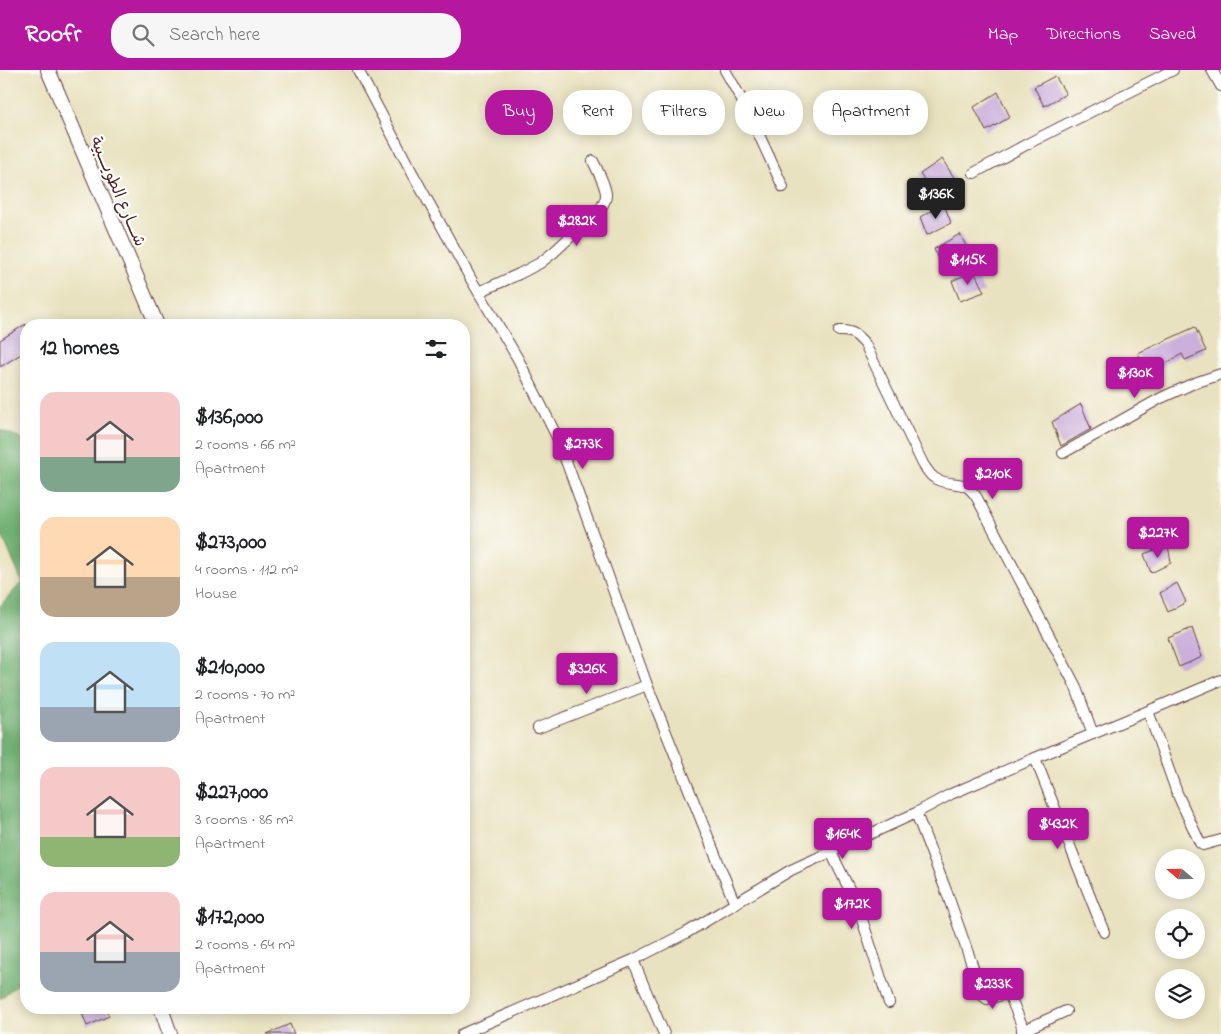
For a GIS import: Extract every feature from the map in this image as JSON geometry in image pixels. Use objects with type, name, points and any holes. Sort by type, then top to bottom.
[{"type":"street","name":"شــــارع الطويــــبية","points":[[48,70],[154,319]]},
{"type":"street","points":[[358,70],[408,165],[518,359],[558,439],[646,685],[735,904]]},
{"type":"street","points":[[724,70],[748,111],[784,187]]},
{"type":"street","points":[[974,173],[1030,142],[1173,70]]},
{"type":"street","points":[[1212,70],[1221,86]]},
{"type":"street","points":[[479,292],[540,263],[600,209],[606,196],[605,187],[593,161]]},
{"type":"street","points":[[839,331],[847,330],[857,335],[865,344],[929,473],[938,480],[967,486],[972,489],[987,514],[1012,567],[1075,685],[1093,734]]},
{"type":"street","points":[[1063,454],[1161,398],[1221,374]]},
{"type":"street","points":[[462,1034],[634,960],[686,933],[791,870],[916,813],[952,794],[1221,680]]},
{"type":"street","points":[[538,728],[646,685]]},
{"type":"street","points":[[1148,711],[1177,793],[1200,843],[1203,845],[1221,840]]},
{"type":"street","points":[[1034,758],[1104,932]]},
{"type":"street","points":[[916,813],[947,893],[983,996],[987,999],[1006,994],[1010,996],[1023,1032],[1066,1011]]},
{"type":"street","points":[[831,852],[858,907],[888,1003]]},
{"type":"street","points":[[634,960],[664,1034]]},
{"type":"street","points":[[163,1014],[170,1034]]},
{"type":"green space","points":[[0,430],[20,438],[20,577],[0,530]]},
{"type":"green space","points":[[20,584],[20,982],[0,999],[0,606]]},
{"type":"building","points":[[1055,76],[1066,94],[1044,106],[1034,87]]},
{"type":"building","points":[[998,92],[1010,117],[986,131],[974,107]]},
{"type":"building","points":[[942,159],[957,182],[933,194],[920,174]]},
{"type":"building","points":[[944,204],[951,223],[927,235],[920,217]]},
{"type":"building","points":[[960,234],[971,256],[944,272],[934,249]]},
{"type":"building","points":[[974,271],[984,292],[960,301],[952,281]]},
{"type":"building","points":[[1195,327],[1206,351],[1185,360],[1182,354],[1147,374],[1138,353]]},
{"type":"building","points":[[20,328],[20,355],[0,367],[0,340]]},
{"type":"building","points":[[1081,404],[1091,429],[1061,446],[1052,422]]},
{"type":"building","points":[[1168,545],[1171,563],[1151,573],[1144,554]]},
{"type":"building","points":[[1177,583],[1186,602],[1168,612],[1160,593]]},
{"type":"building","points":[[1192,628],[1202,657],[1179,667],[1168,638]]},
{"type":"building","points":[[82,1014],[108,1014],[109,1016],[87,1026]]},
{"type":"building","points":[[290,1024],[294,1034],[267,1034]]}]
